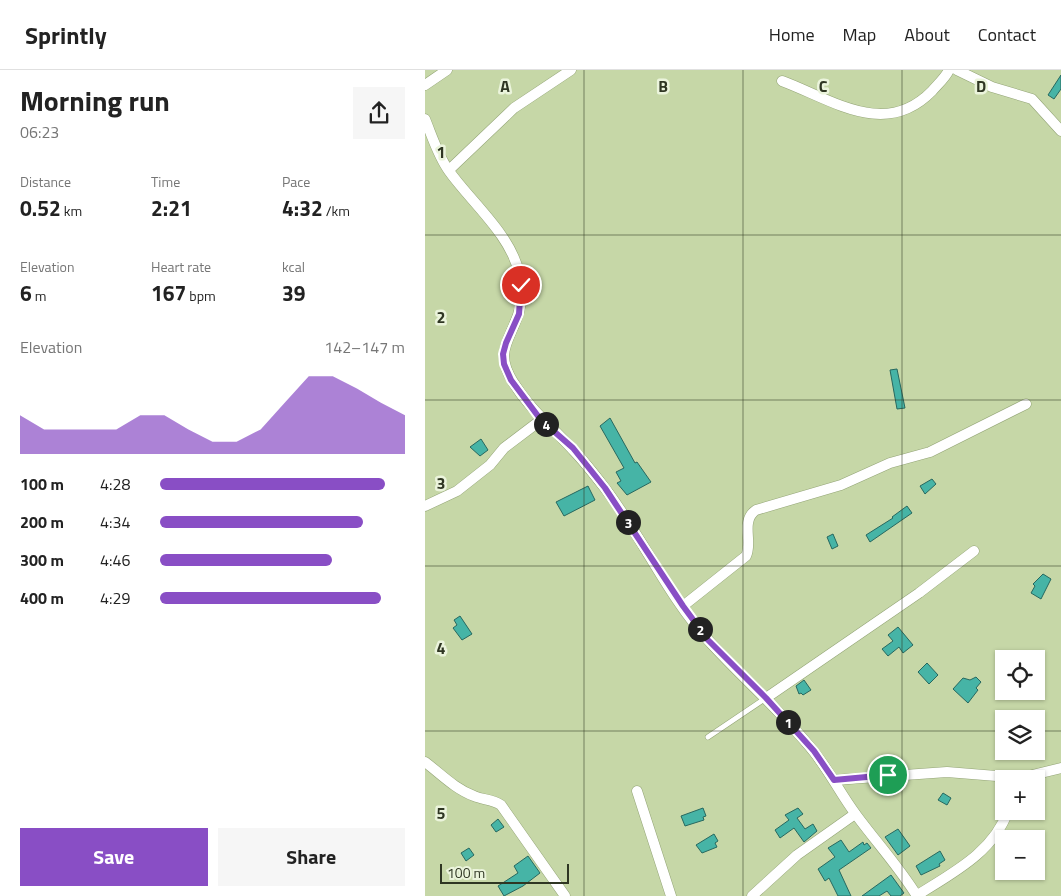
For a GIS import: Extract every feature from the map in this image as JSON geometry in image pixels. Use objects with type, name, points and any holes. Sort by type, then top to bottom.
[{"type":"street","points":[[425,85],[447,70]]},
{"type":"street","points":[[449,170],[514,108],[571,70]]},
{"type":"street","points":[[783,81],[858,112],[878,114],[909,110],[923,100],[949,70]]},
{"type":"street","points":[[957,70],[992,87],[1032,99],[1061,130]]},
{"type":"street","points":[[425,119],[449,170],[485,215],[515,260],[521,285],[521,300],[519,314],[506,343],[504,364],[519,392],[541,420],[573,448],[605,488],[683,606],[708,640],[766,698],[814,751],[855,814],[900,869],[917,896],[986,847],[1002,828],[1004,820]]},
{"type":"street","points":[[683,606],[746,556],[748,551],[748,521],[756,510],[841,485],[889,463],[938,449],[1026,404]]},
{"type":"street","points":[[425,505],[457,491],[491,465],[504,448],[541,420]]},
{"type":"street","points":[[766,698],[919,593],[974,551]]},
{"type":"street","points":[[425,762],[458,789],[476,797],[493,800],[501,805],[565,896]]},
{"type":"street","points":[[1045,772],[1061,768]]},
{"type":"street","points":[[834,780],[947,772],[995,776]]},
{"type":"street","points":[[637,791],[671,896]]},
{"type":"street","points":[[751,896],[797,855],[855,814]]},
{"type":"lane","points":[[708,737],[766,698]]},
{"type":"building","points":[[1061,75],[1061,89],[1054,99],[1048,95]]},
{"type":"building","points":[[897,369],[905,408],[897,409],[890,370]]},
{"type":"building","points":[[610,418],[635,463],[637,462],[651,482],[627,495],[617,483],[621,481],[616,472],[624,468],[600,426]]},
{"type":"building","points":[[481,439],[488,450],[480,456],[470,447]]},
{"type":"building","points":[[932,479],[936,484],[925,494],[920,486]]},
{"type":"building","points":[[588,486],[595,500],[564,516],[556,502]]},
{"type":"building","points":[[907,506],[912,513],[870,542],[866,535],[893,518]]},
{"type":"building","points":[[833,534],[838,546],[832,549],[827,537]]},
{"type":"building","points":[[1043,574],[1051,579],[1041,599],[1031,593],[1035,586],[1033,584]]},
{"type":"building","points":[[460,616],[472,634],[462,640],[453,628],[457,625],[454,620]]},
{"type":"building","points":[[898,627],[913,645],[903,653],[899,647],[888,656],[882,649],[893,641],[888,635]]},
{"type":"building","points":[[927,663],[938,675],[929,684],[918,672]]},
{"type":"building","points":[[976,677],[981,682],[976,688],[978,690],[968,703],[953,689],[963,678],[970,680]]},
{"type":"building","points":[[804,680],[811,690],[803,695],[799,694],[796,686]]},
{"type":"building","points":[[943,793],[951,798],[947,805],[938,800]]},
{"type":"building","points":[[703,808],[706,816],[703,817],[704,820],[685,826],[681,816]]},
{"type":"building","points":[[798,808],[803,814],[797,818],[805,829],[813,824],[817,831],[804,842],[794,828],[780,838],[775,830],[789,820],[785,815]]},
{"type":"building","points":[[498,819],[504,827],[496,832],[491,825]]},
{"type":"building","points":[[898,829],[910,846],[898,855],[885,837]]},
{"type":"building","points":[[714,834],[718,841],[715,843],[717,847],[702,853],[696,845]]},
{"type":"building","points":[[841,840],[849,852],[863,842],[864,845],[867,843],[871,848],[839,870],[851,896],[838,896],[829,878],[825,881],[818,869],[835,857],[828,848]]},
{"type":"building","points":[[469,848],[474,855],[466,861],[461,853]]},
{"type":"building","points":[[940,851],[945,860],[939,864],[940,866],[921,875],[916,866]]},
{"type":"building","points":[[528,856],[540,873],[523,886],[504,896],[498,886],[518,873],[514,866]]},
{"type":"building","points":[[891,875],[904,893],[900,896],[891,896],[887,891],[879,896],[862,896]]},
{"type":"route","points":[[521,285],[519,314],[503,354],[504,364],[519,392],[541,420],[573,448],[605,488],[637,534],[667,583],[708,640],[766,698],[814,751],[834,780],[888,775]]}]
